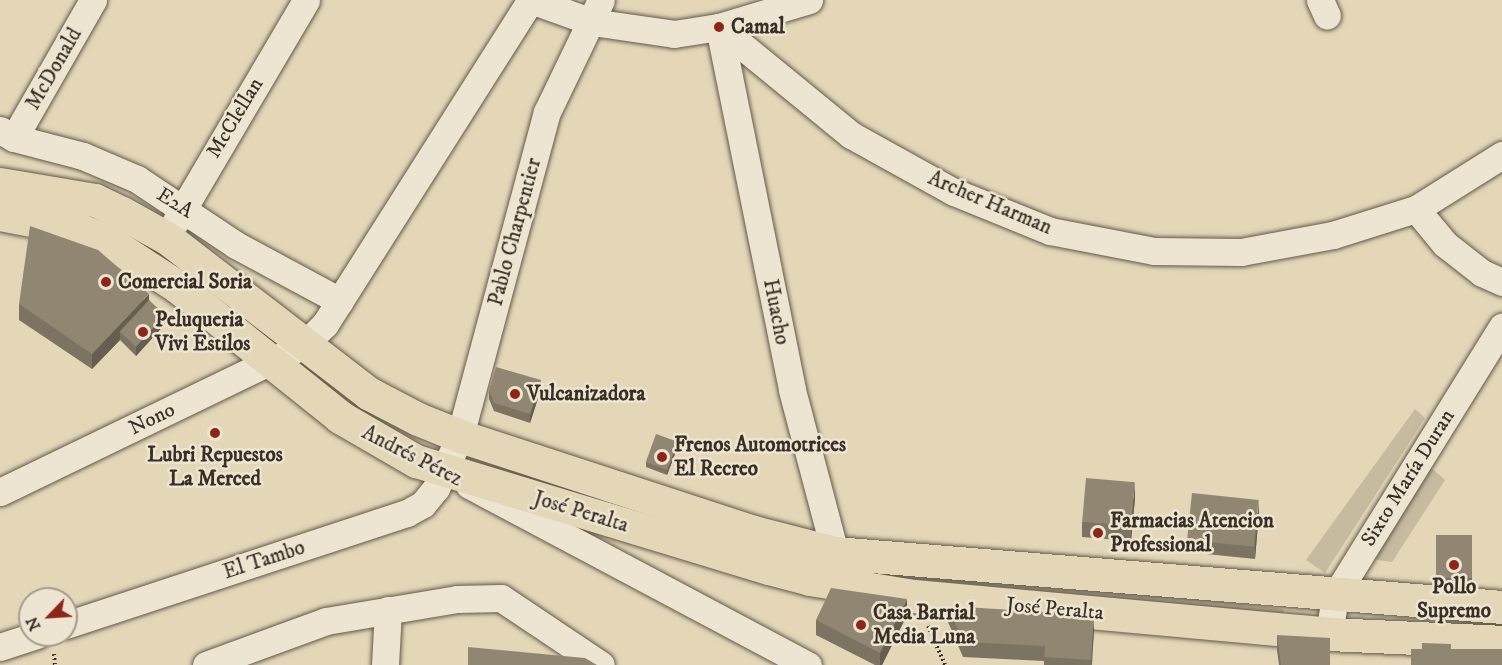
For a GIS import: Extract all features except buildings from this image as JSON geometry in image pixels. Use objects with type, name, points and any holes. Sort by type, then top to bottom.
[{"type":"main road","name":"Andrés Pérez","points":[[0,184],[95,200],[167,238],[368,393],[460,436]]},
{"type":"main road","name":"Andrés Pérez","points":[[0,214],[78,229],[109,242],[177,287],[268,362],[375,440],[416,461],[445,470]]},
{"type":"main road","name":"José Peralta","points":[[460,436],[754,532],[835,553],[1335,596],[1502,607]]},
{"type":"main road","name":"José Peralta","points":[[445,470],[769,568],[858,587],[914,596],[1329,634],[1502,642]]},
{"type":"street","name":"McDonald","points":[[7,134],[93,0]]},
{"type":"street","name":"McClellan","points":[[167,238],[183,206],[306,0]]},
{"type":"street","points":[[304,345],[326,324],[531,0],[596,11],[674,34],[719,27],[809,0]]},
{"type":"street","name":"Pablo Charpentier","points":[[445,470],[460,436],[547,112],[596,11]]},
{"type":"street","name":"Archer Harman","points":[[719,27],[851,135],[954,192],[1050,231],[1154,251],[1241,252],[1333,235],[1416,208],[1502,155]]},
{"type":"street","name":"Huacho","points":[[719,27],[792,390],[835,553],[858,587]]},
{"type":"street","name":"E2A","points":[[7,134],[83,156],[136,179],[183,206],[236,245],[340,300]]},
{"type":"street","points":[[1416,208],[1445,244],[1482,273],[1502,282]]},
{"type":"street","name":"Sixto María Duran","points":[[1329,634],[1335,596],[1502,327]]},
{"type":"street","name":"Nono","points":[[0,492],[304,345]]},
{"type":"street","name":"El Tambo","points":[[78,621],[407,513],[423,504],[445,470]]},
{"type":"street","name":"Andrés Pérez","points":[[445,470],[517,513],[808,665]]},
{"type":"street","points":[[206,665],[326,621],[457,598],[501,598],[601,665]]},
{"type":"street","points":[[385,665],[388,610]]},
{"type":"path","points":[[914,596],[945,665]]},
{"type":"shaded area","points":[[1415,409],[1425,418],[1325,573],[1306,560]]},
{"type":"shaded area","points":[[1429,466],[1445,480],[1392,562],[1371,559]]},
{"type":"shaded area","points":[[924,567],[1284,609],[1283,619],[923,579]]},
{"type":"place","name":"Camal","points":[[719,27]]},
{"type":"place","name":"Comercial Soria","points":[[106,282]]},
{"type":"place","name":"Peluqueria Vivi Estilos","points":[[143,332]]},
{"type":"place","name":"Vulcanizadora","points":[[515,394]]},
{"type":"place","name":"Lubri Repuestos La Merced","points":[[215,433]]},
{"type":"place","name":"Frenos Automotrices El Recreo","points":[[662,457]]},
{"type":"place","name":"Farmacias Atencion Professional","points":[[1098,533]]},
{"type":"place","name":"Pollo Supremo","points":[[1454,565]]},
{"type":"place","name":"Casa Barrial Media Luna","points":[[861,625]]}]
